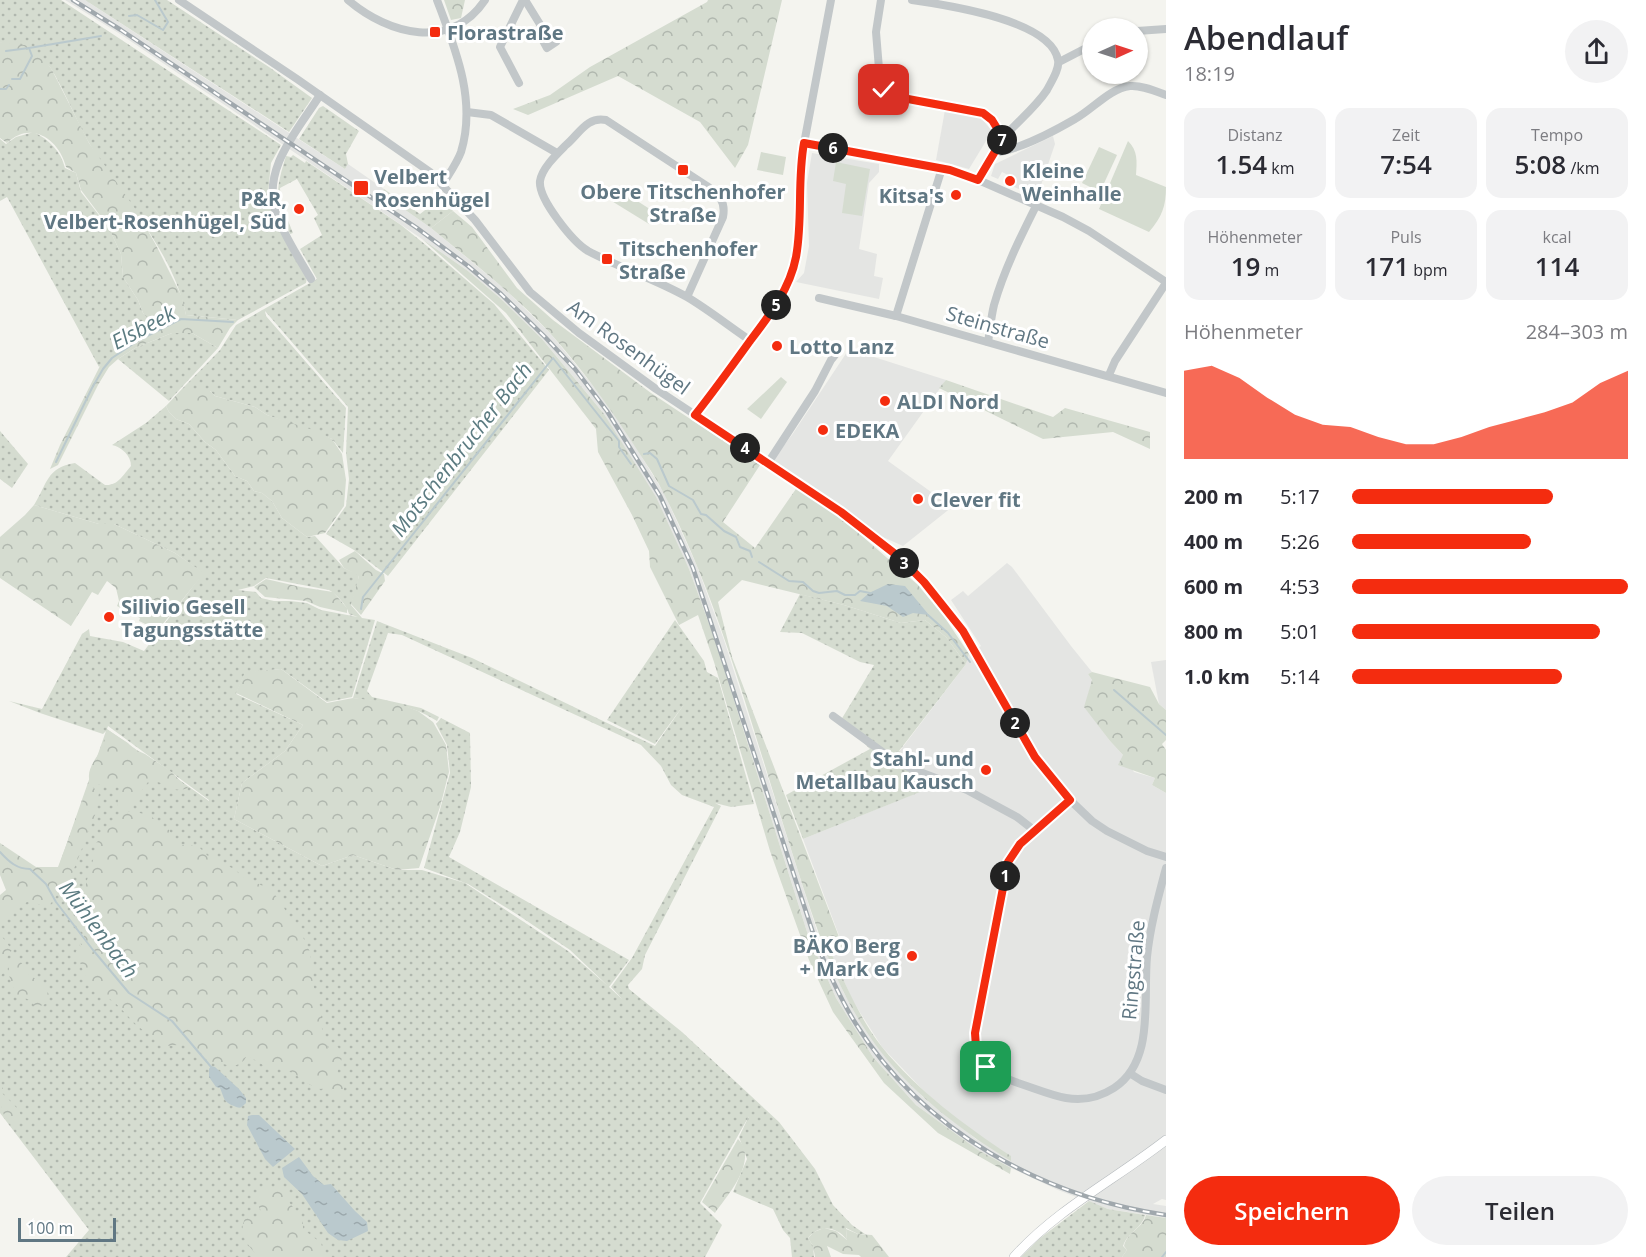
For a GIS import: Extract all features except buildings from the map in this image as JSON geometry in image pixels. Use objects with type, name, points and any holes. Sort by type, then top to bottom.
[{"type":"main road","points":[[1014,1257],[1036,1235],[1065,1212],[1166,1140]]},
{"type":"street","name":"Am Rosenhügel","points":[[179,0],[395,146],[443,184],[475,220],[519,280],[536,298],[587,339],[695,415],[852,520],[899,557],[924,582],[963,631],[1035,757],[1070,800],[1092,821],[1107,831],[1139,848],[1166,857]]},
{"type":"street","points":[[348,0],[363,12],[394,27],[415,32],[448,30],[468,20],[485,0]]},
{"type":"street","points":[[437,0],[462,75],[467,112],[461,154],[443,184]]},
{"type":"street","points":[[519,83],[500,47],[524,0],[546,34]]},
{"type":"street","points":[[695,415],[751,341],[789,282],[796,260],[800,230],[800,165],[831,0]]},
{"type":"street","points":[[881,0],[876,32],[880,81],[884,90],[892,96],[983,113],[992,120],[1003,138]]},
{"type":"street","points":[[912,0],[977,11],[1039,34],[1052,45],[1059,62],[1047,89],[1037,104],[1003,138],[978,180]]},
{"type":"street","points":[[1148,30],[1166,29]]},
{"type":"street","points":[[1059,62],[1082,50]]},
{"type":"street","points":[[994,153],[1024,143],[1076,119],[1118,90],[1128,86],[1138,86],[1166,95]]},
{"type":"street","points":[[311,279],[281,225],[272,197],[276,167],[282,153],[320,95]]},
{"type":"street","points":[[467,112],[491,115],[557,153]]},
{"type":"street","points":[[687,297],[723,217],[722,198],[606,120],[589,121],[557,153],[544,170],[540,187],[545,200],[563,226],[585,249],[687,297],[751,341]]},
{"type":"street","points":[[804,143],[942,168],[978,180],[1089,231],[1166,282],[1108,375]]},
{"type":"street","points":[[896,316],[942,168]]},
{"type":"street","points":[[988,342],[994,305],[1017,243],[1036,206]]},
{"type":"street","name":"Steinstraße","points":[[819,298],[896,316],[1166,393]]},
{"type":"street","points":[[768,463],[815,391],[835,355]]},
{"type":"street","points":[[833,716],[892,759],[967,790],[1017,817],[1035,831]]},
{"type":"street","points":[[1070,800],[1014,851],[1008,862],[975,1033],[976,1047],[986,1067],[999,1076],[1067,1098],[1086,1099],[1101,1095],[1119,1085],[1131,1074],[1166,1090]]},
{"type":"street","name":"Ringstraße","points":[[1131,1074],[1141,1051],[1148,946],[1166,868]]},
{"type":"shaded area","points":[[65,0],[85,0],[345,169],[348,164],[384,189],[381,193],[431,228],[506,290],[550,333],[612,409],[664,493],[697,566],[724,640],[817,931],[844,993],[881,1051],[923,1097],[981,1143],[925,1092],[882,1047],[854,1003],[832,955],[844,949],[803,839],[939,784],[899,752],[966,664],[969,654],[981,646],[951,600],[963,591],[968,596],[1007,563],[1012,567],[1092,672],[1088,674],[1092,680],[1085,707],[1134,772],[1155,778],[1152,785],[1166,793],[1166,1200],[1162,1199],[1153,1204],[1166,1206],[1166,1218],[1108,1209],[1058,1190],[978,1150],[916,1105],[873,1057],[836,998],[808,935],[716,643],[689,569],[604,414],[542,339],[468,271],[120,34]]},
{"type":"shaded area","points":[[945,110],[981,118],[992,131],[969,169],[936,160]]},
{"type":"shaded area","points":[[1053,136],[1055,144],[1037,197],[1012,186],[1014,178],[1002,172],[998,179],[991,176],[995,164]]},
{"type":"shaded area","points":[[812,153],[879,164],[879,172],[869,183],[859,249],[877,254],[874,276],[883,278],[879,299],[796,282],[804,273],[809,246],[807,183]]},
{"type":"shaded area","points":[[849,349],[946,380],[888,461],[952,507],[903,546],[865,529],[771,462],[792,435]]},
{"type":"shaded area","points":[[1166,660],[1166,710],[1159,704],[1151,662]]},
{"type":"green space","points":[[0,0],[61,0],[281,145],[271,163],[268,193],[282,234],[307,277],[306,283],[238,320],[186,315],[179,290],[168,265],[141,220],[96,154],[52,70],[38,59],[0,42]]},
{"type":"green space","points":[[85,0],[167,0],[312,98],[289,132]]},
{"type":"green space","points":[[444,0],[465,0],[461,18],[451,20]]},
{"type":"green space","points":[[708,0],[782,0],[748,145],[735,168],[700,122],[618,76],[528,115],[513,109],[550,95],[590,67]]},
{"type":"green space","points":[[0,42],[32,46],[51,68],[89,143],[136,210],[156,245],[182,297],[186,315],[238,320],[230,328],[218,348],[192,333],[172,333],[135,348],[118,359],[109,367],[98,385],[58,465],[50,469],[102,362],[132,334],[152,323],[143,313],[138,300],[123,277],[121,254],[108,226],[81,190],[76,173],[66,167],[57,148],[51,141],[34,133],[16,136],[7,143],[0,138]]},
{"type":"green space","points":[[323,106],[359,131],[346,154],[348,164],[345,169],[299,139],[319,108]]},
{"type":"green space","points":[[34,132],[54,147],[61,156],[65,168],[76,173],[81,192],[109,228],[121,254],[123,277],[138,300],[143,313],[153,323],[132,334],[99,367],[7,197],[0,201],[0,139],[6,144],[16,137]]},
{"type":"green space","points":[[1128,141],[1135,152],[1136,175],[1166,187],[1162,211],[1149,232],[1099,209]]},
{"type":"green space","points":[[1099,147],[1117,155],[1100,192],[1082,183]]},
{"type":"green space","points":[[761,152],[786,157],[783,175],[757,170]]},
{"type":"green space","points":[[293,155],[305,163],[306,161],[401,225],[427,246],[494,304],[549,370],[388,576],[354,550],[326,534],[346,506],[349,479],[346,453],[348,407],[265,311],[266,316],[346,408],[343,453],[332,439],[267,415],[255,407],[215,396],[210,391],[180,391],[220,350],[236,325],[317,279],[300,249],[322,235],[314,218],[318,215],[297,179],[280,188],[281,203],[293,233],[290,234],[279,204],[278,187],[282,168],[286,156]]},
{"type":"green space","points":[[836,162],[870,169],[862,216],[842,213],[846,184],[833,181]]},
{"type":"green space","points":[[617,188],[656,213],[649,224],[610,200]]},
{"type":"green space","points":[[384,189],[420,214],[442,197],[453,211],[431,228],[381,193]]},
{"type":"green space","points":[[453,211],[472,227],[517,288],[553,320],[651,393],[760,465],[723,522],[755,548],[798,486],[854,529],[918,585],[945,618],[969,654],[966,664],[946,637],[925,620],[901,623],[844,605],[742,580],[718,602],[732,657],[844,950],[832,955],[854,1002],[882,1047],[896,1063],[926,1093],[1011,1156],[1011,1161],[975,1138],[909,1084],[881,1052],[850,1004],[826,953],[817,927],[719,623],[684,536],[662,489],[609,408],[550,333],[507,292],[431,228]]},
{"type":"green space","points":[[422,239],[468,271],[500,298],[542,339],[604,414],[656,497],[689,569],[716,643],[808,935],[836,998],[873,1057],[916,1105],[978,1150],[1011,1168],[1010,1174],[938,1133],[884,1083],[833,1012],[809,960],[770,851],[698,615],[679,625],[650,567],[649,551],[598,452],[596,429],[506,313]]},
{"type":"green space","points":[[172,333],[192,333],[218,348],[169,401],[118,359],[135,348]]},
{"type":"green space","points":[[781,377],[787,382],[761,419],[747,409]]},
{"type":"green space","points":[[946,380],[1053,417],[1065,408],[1150,432],[1150,449],[1113,432],[1043,439],[939,388]]},
{"type":"green space","points":[[180,391],[210,391],[215,396],[255,407],[267,415],[313,430],[332,439],[342,454],[346,480],[344,506],[325,533],[307,537],[282,518],[272,501],[262,493],[254,491],[247,481],[235,476],[216,450],[205,442],[189,424],[176,419],[166,406]]},
{"type":"green space","points":[[166,406],[176,419],[189,424],[205,442],[216,450],[235,476],[247,481],[254,491],[262,493],[272,501],[282,518],[307,537],[315,536],[344,568],[359,575],[351,605],[362,618],[375,620],[352,697],[327,702],[281,669],[245,673],[236,694],[303,725],[285,751],[242,783],[234,819],[322,866],[353,855],[397,870],[422,870],[465,883],[568,951],[608,986],[570,950],[518,915],[468,884],[424,868],[450,773],[447,745],[436,724],[441,718],[470,733],[471,787],[460,832],[449,857],[629,960],[609,987],[622,999],[611,987],[632,958],[714,807],[682,795],[671,785],[661,766],[641,745],[402,635],[388,633],[367,691],[372,697],[421,708],[439,717],[437,721],[406,707],[353,698],[377,621],[472,658],[655,746],[685,703],[655,744],[607,720],[675,620],[704,661],[707,672],[718,678],[754,804],[731,807],[715,803],[721,806],[645,955],[642,969],[628,985],[629,989],[682,1032],[779,1122],[815,1169],[833,1205],[852,1225],[865,1234],[858,1234],[846,1228],[847,1240],[843,1235],[828,1228],[817,1230],[808,1238],[813,1246],[814,1257],[792,1257],[790,1238],[783,1230],[773,1209],[733,1192],[747,1159],[739,1137],[749,1116],[700,1203],[722,1225],[705,1257],[66,1257],[89,1230],[0,1113],[0,919],[27,897],[47,900],[106,731],[103,734],[9,701],[42,709],[82,634],[89,629],[90,636],[123,642],[144,651],[203,573],[175,553],[114,524],[99,524],[34,505],[49,478],[65,465],[75,463],[105,485],[117,482],[131,466],[131,462],[125,452],[112,445],[146,423]],"holes":[[[266,578],[329,590],[341,600],[349,614],[358,617],[321,610],[307,603],[274,601],[261,598],[256,592],[238,590],[254,586]],[[108,726],[209,800],[209,801],[107,729]]]},
{"type":"green space","points":[[0,431],[28,464],[12,488],[0,479]]},
{"type":"green space","points":[[34,505],[99,524],[114,524],[175,553],[204,573],[158,630],[139,621],[140,618],[117,606],[119,601],[116,588],[107,581],[98,595],[92,592],[71,626],[0,578],[0,537]]},
{"type":"green space","points":[[355,551],[376,570],[384,574],[385,581],[361,615],[351,604],[359,576],[344,568],[339,560]]},
{"type":"green space","points":[[266,579],[333,592],[347,608],[347,613],[320,607],[306,601],[265,597],[254,587]]},
{"type":"green space","points":[[800,594],[901,623],[925,620],[946,637],[966,664],[899,751],[924,767],[925,771],[940,784],[803,839],[786,795],[870,749],[841,720],[874,665],[860,662],[802,633],[780,632]]},
{"type":"green space","points":[[281,669],[327,703],[353,698],[400,704],[418,711],[433,722],[446,745],[449,772],[440,807],[419,868],[397,870],[353,855],[322,866],[234,819],[242,783],[285,751],[303,725],[236,693],[245,672]]},
{"type":"green space","points":[[1092,672],[1150,687],[1159,704],[1166,710],[1166,740],[1162,744],[1166,750],[1166,793],[1152,785],[1155,778],[1118,765],[1123,755],[1084,707],[1092,680],[1088,674]]},
{"type":"green space","points":[[108,730],[169,770],[188,788],[182,790],[159,782],[148,782],[133,803],[123,810],[118,808],[119,786],[90,783],[89,778],[89,773]]},
{"type":"green space","points":[[89,784],[99,793],[95,815],[72,874],[49,906],[27,902],[0,921],[0,895],[6,890],[0,875],[0,843],[36,867],[58,867]]},
{"type":"green space","points":[[132,811],[152,816],[156,823],[169,830],[177,845],[198,846],[208,856],[234,869],[243,877],[270,889],[281,902],[310,952],[313,984],[321,1011],[322,1029],[328,1048],[331,1050],[338,1047],[342,1058],[337,1073],[344,1085],[344,1093],[340,1097],[335,1099],[330,1086],[316,1088],[300,1079],[294,1072],[263,1065],[247,1055],[241,1063],[234,1066],[216,1061],[209,1063],[193,1047],[161,1044],[89,982],[76,951],[82,949],[78,942],[82,945],[84,938],[85,890],[95,844],[99,840],[98,835],[113,820]]},
{"type":"green space","points":[[0,934],[12,950],[5,960],[6,970],[0,976]]},
{"type":"green space","points":[[17,956],[30,976],[43,982],[50,997],[44,1005],[34,1005],[32,1001],[17,995],[10,980],[9,969],[12,960]]},
{"type":"green space","points":[[0,1085],[3,1088],[2,1093],[20,1114],[20,1123],[16,1127],[4,1115]]},
{"type":"green space","points":[[738,1139],[744,1147],[743,1167],[734,1187],[715,1213],[702,1202]]},
{"type":"green space","points":[[270,1187],[284,1190],[289,1196],[289,1202],[303,1220],[303,1229],[321,1243],[324,1253],[332,1257],[258,1257],[244,1237],[243,1226],[247,1214],[258,1219],[263,1215],[258,1205],[259,1192]]},
{"type":"green space","points":[[1089,1201],[1108,1209],[1145,1215],[1125,1241],[1123,1246],[1127,1250],[1122,1257],[1021,1257],[1039,1239]]},
{"type":"green space","points":[[1146,1215],[1166,1218],[1166,1257],[1122,1257],[1127,1250],[1124,1246],[1126,1241]]},
{"type":"green space","points":[[824,1228],[836,1231],[847,1240],[846,1229],[858,1234],[872,1235],[889,1257],[861,1257],[843,1254],[827,1246],[831,1257],[815,1257],[813,1246],[808,1238],[814,1232]]},
{"type":"water","points":[[888,584],[905,586],[929,615],[913,613],[903,617],[887,606],[860,601],[869,593]]},
{"type":"water","points":[[211,1066],[239,1089],[246,1098],[243,1106],[238,1108],[226,1101],[220,1088],[216,1087],[209,1077]]},
{"type":"water","points":[[259,1115],[295,1149],[273,1167],[265,1159],[247,1125],[248,1116]]},
{"type":"water","points":[[299,1157],[313,1176],[324,1185],[331,1184],[367,1222],[368,1231],[347,1241],[338,1240],[328,1233],[302,1194],[284,1177],[282,1168]]},
{"type":"waterway","points":[[129,16],[137,15],[163,30],[168,22],[155,0]]},
{"type":"waterway","points":[[12,79],[20,79],[32,56],[29,48],[101,36]]},
{"type":"waterway","points":[[6,51],[29,48]]},
{"type":"waterway","points":[[0,89],[6,89],[9,85]]},
{"type":"waterway","name":"Elsbeek","points":[[56,462],[92,388],[112,358],[139,340],[181,319],[233,322]]},
{"type":"waterway","name":"Motschenbrucher Bach","points":[[361,609],[363,597],[553,358],[619,441],[619,447],[631,464]]},
{"type":"waterway","name":"Motschenbrucher Bach","points":[[644,454],[650,453],[657,459],[669,486],[693,500],[701,514],[706,515],[724,531],[736,537],[740,547],[750,551],[752,557]]},
{"type":"waterway","name":"Motschenbrucher Bach","points":[[759,562],[789,581],[803,582],[819,593],[837,591],[845,595],[855,595],[860,591],[870,593]]},
{"type":"waterway","name":"Motschenbrucher Bach","points":[[928,615],[948,633],[970,662]]},
{"type":"waterway","name":"Motschenbrucher Bach","points":[[1114,690],[1166,735]]},
{"type":"waterway","name":"Mühlenbach","points":[[0,852],[21,868],[30,869],[46,884],[56,902],[129,993],[172,1021],[212,1068]]},
{"type":"waterway","points":[[1162,1257],[1166,1252]]},
{"type":"railway","points":[[73,0],[417,228],[501,294],[575,369],[607,411],[660,496],[693,568],[813,933],[832,980],[856,1024],[884,1062],[915,1096],[951,1127],[990,1153],[1032,1175],[1075,1193],[1120,1206],[1166,1215]]},
{"type":"place","name":"Florastraße","points":[[435,32]]},
{"type":"place","name":"Obere Titschenhofer Straße","points":[[683,170]]},
{"type":"place","name":"Kleine Weinhalle","points":[[1010,181]]},
{"type":"place","name":"Velbert Rosenhügel","points":[[361,188]]},
{"type":"place","name":"Kitsa's","points":[[956,195]]},
{"type":"place","name":"P&R, Velbert-Rosenhügel, Süd","points":[[299,209]]},
{"type":"place","name":"Titschenhofer Straße","points":[[607,259]]},
{"type":"place","name":"Lotto Lanz","points":[[777,346]]},
{"type":"place","name":"ALDI Nord","points":[[885,401]]},
{"type":"place","name":"EDEKA","points":[[823,430]]},
{"type":"place","name":"Clever fit","points":[[918,499]]},
{"type":"place","name":"Silivio Gesell Tagungsstätte","points":[[109,617]]},
{"type":"place","name":"Stahl- und Metallbau Kausch","points":[[986,770]]},
{"type":"place","name":"BÄKO Berg + Mark eG","points":[[912,956]]},
{"type":"route","points":[[884,90],[892,96],[983,113],[992,120],[1003,138],[978,180],[950,170],[804,143],[800,165],[799,236],[796,260],[789,282],[760,328],[695,415],[841,512],[899,557],[924,582],[947,608],[977,652],[1035,757],[1070,800],[1020,844],[1008,862],[975,1033],[976,1047],[986,1067]]}]
